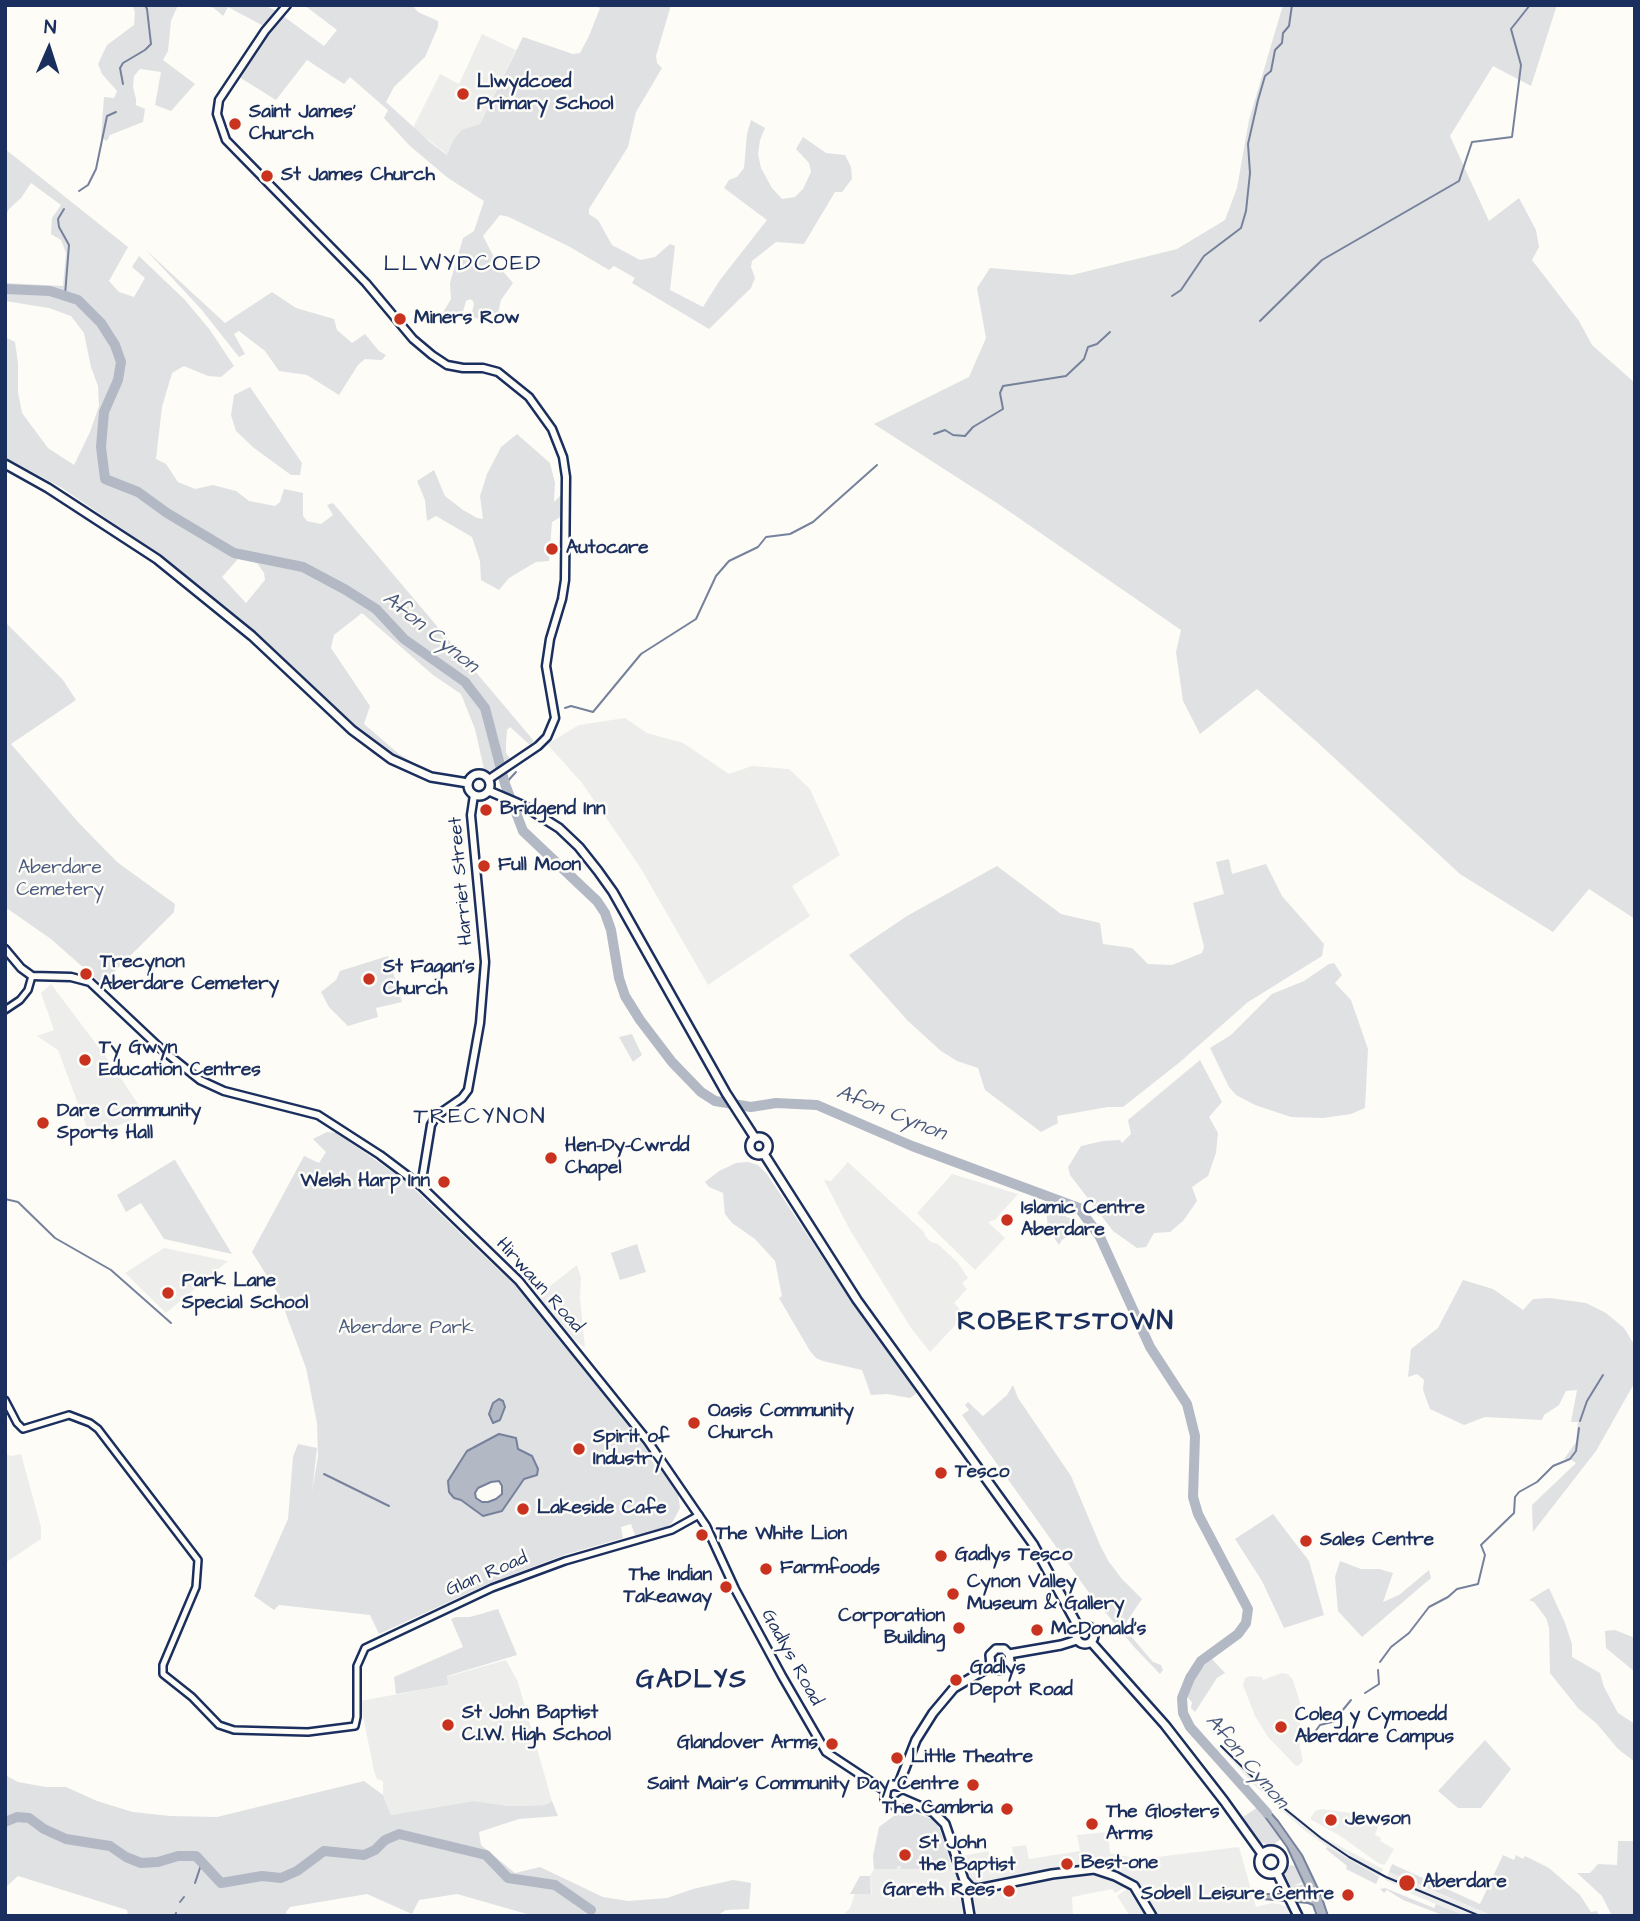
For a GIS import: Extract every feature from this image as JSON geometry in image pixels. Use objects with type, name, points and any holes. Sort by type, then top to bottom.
[{"type":"main road","points":[[287,5],[274,18],[219,100],[217,114],[226,141],[366,283],[413,339],[447,365],[498,372],[528,397],[558,440],[566,477],[565,580],[545,666],[555,718],[538,746],[492,777],[478,774],[472,776],[468,783],[469,790],[474,795],[484,796],[489,791],[492,777]]},
{"type":"main road","points":[[5,464],[48,488],[157,559],[252,636],[352,730],[391,759],[431,777],[468,783]]},
{"type":"main road","points":[[489,791],[524,806],[559,828],[579,847],[613,892],[726,1093],[755,1138]]},
{"type":"main road","name":"Harriet Street","points":[[421,1186],[431,1125],[436,1116],[462,1098],[468,1090],[480,1023],[485,962],[471,815],[474,795]]},
{"type":"main road","points":[[5,949],[21,968],[32,976]]},
{"type":"main road","name":"Hirwaun Road","points":[[32,976],[71,977],[90,982],[160,1048],[200,1080],[224,1091],[318,1115],[380,1155],[421,1186],[525,1289],[647,1440],[699,1515]]},
{"type":"main road","points":[[755,1138],[764,1138],[768,1143],[764,1154],[758,1155],[751,1151],[750,1143],[755,1138]]},
{"type":"main road","points":[[764,1154],[857,1300],[1034,1544],[1079,1628]]},
{"type":"main road","name":"Gadlys Road","points":[[699,1515],[761,1638],[827,1752],[885,1791]]},
{"type":"main road","points":[[1009,1654],[1077,1640],[1085,1644],[1091,1642],[1093,1630],[1088,1626],[1079,1628],[1075,1635],[1077,1640]]},
{"type":"main road","points":[[1091,1642],[1165,1725],[1262,1854]]},
{"type":"main road","points":[[1004,1649],[1009,1654],[1007,1667],[1000,1670],[991,1665],[989,1659],[994,1650],[1004,1649]]},
{"type":"main road","points":[[898,1786],[916,1741],[933,1713],[954,1688],[991,1665]]},
{"type":"main road","points":[[889,1786],[898,1786],[903,1791],[903,1800],[897,1805],[890,1805],[884,1799],[885,1791],[889,1786]]},
{"type":"main road","points":[[903,1800],[933,1812],[945,1824],[964,1880],[970,1916]]},
{"type":"main road","points":[[1272,1851],[1280,1856],[1282,1865],[1276,1872],[1269,1874],[1260,1868],[1259,1860],[1262,1854],[1272,1851]]},
{"type":"main road","points":[[964,1880],[971,1888],[978,1889],[1052,1874],[1094,1869],[1128,1881],[1139,1891],[1152,1916]]},
{"type":"main road","points":[[1276,1872],[1298,1916]]},
{"type":"street","points":[[5,1010],[20,1000],[28,990],[32,976]]},
{"type":"street","name":"Glan Road","points":[[5,1400],[23,1429],[69,1415],[99,1429],[198,1560],[198,1580],[163,1665],[163,1674],[226,1728],[308,1732],[350,1728],[357,1724],[357,1666],[360,1653],[373,1643],[504,1583],[565,1561],[672,1530],[699,1515]]},
{"type":"shaded area","name":"Llwydcoed Primary School","points":[[482,34],[516,50],[480,124],[462,131],[454,139],[448,155],[413,128],[440,74],[459,84]]},
{"type":"shaded area","points":[[625,718],[647,733],[683,743],[729,774],[752,766],[789,769],[810,789],[840,855],[792,886],[810,916],[708,985],[640,867],[582,783],[547,744],[579,725]]},
{"type":"shaded area","name":"Ty Gwyn Education Centres","points":[[51,984],[115,1069],[145,1115],[90,1136],[58,1050],[37,1036],[54,1030],[41,993]]},
{"type":"shaded area","points":[[848,1162],[924,1232],[931,1242],[938,1244],[958,1263],[968,1278],[962,1283],[967,1289],[954,1303],[965,1315],[930,1352],[911,1328],[850,1230],[824,1180],[831,1181]]},
{"type":"shaded area","points":[[952,1174],[1018,1194],[995,1220],[988,1222],[1005,1238],[975,1270],[917,1213]]},
{"type":"shaded area","name":"Park Lane Special School","points":[[164,1248],[228,1261],[166,1313],[125,1273]]},
{"type":"shaded area","points":[[577,1265],[581,1278],[580,1298],[585,1348],[573,1339],[536,1297]]},
{"type":"shaded area","points":[[499,1399],[505,1407],[500,1420],[493,1423],[489,1414],[493,1403]]},
{"type":"shaded area","points":[[499,1434],[516,1438],[518,1449],[532,1456],[538,1469],[537,1475],[524,1479],[502,1511],[483,1516],[449,1492],[448,1481],[467,1451]],"holes":[[[499,1481],[502,1494],[496,1499],[482,1502],[476,1498],[478,1488]]]},
{"type":"shaded area","points":[[5,1454],[21,1454],[41,1527],[41,1539],[5,1563]]},
{"type":"shaded area","name":"St John Baptist C.I.W. High School","points":[[506,1660],[518,1682],[552,1801],[545,1805],[510,1806],[473,1801],[391,1815],[383,1795],[383,1781],[377,1779],[374,1771],[360,1701],[448,1685],[446,1677]]},
{"type":"shaded area","name":"Coleg y Cymoedd Aberdare Campus","points":[[1282,1673],[1288,1674],[1293,1680],[1300,1702],[1300,1747],[1303,1761],[1298,1766],[1268,1737],[1255,1716],[1243,1685],[1245,1678],[1250,1676],[1262,1677],[1263,1680]]},
{"type":"shaded area","points":[[1221,1744],[1278,1800],[1319,1835],[1383,1869],[1379,1877],[1340,1856],[1304,1830],[1253,1784],[1219,1746]]},
{"type":"shaded area","points":[[1262,1803],[1302,1855],[1328,1916],[1317,1916],[1313,1905],[1308,1903],[1263,1899],[1263,1894],[1309,1894],[1287,1847],[1258,1807]]},
{"type":"shaded area","points":[[1322,1809],[1364,1815],[1379,1824],[1375,1835],[1394,1849],[1386,1863],[1378,1863],[1339,1835],[1310,1819],[1315,1811]]},
{"type":"shaded area","points":[[1108,1832],[1110,1853],[1140,1859],[1239,1847],[1256,1907],[1279,1904],[1287,1907],[1290,1916],[1130,1916],[1117,1896],[1127,1889],[1126,1887],[1115,1893],[1112,1889],[1072,1897],[1073,1916],[842,1916],[850,1908],[855,1894],[872,1894],[870,1876],[874,1869],[896,1869],[901,1866],[902,1869],[949,1869],[946,1852],[951,1851],[953,1858],[988,1851],[994,1865],[1014,1861],[1012,1847],[1026,1845],[1029,1859],[1080,1851],[1077,1835]]},
{"type":"shaded area","points":[[1389,1872],[1493,1916],[1466,1916],[1399,1889],[1400,1886],[1385,1880]]},
{"type":"green space","points":[[132,5],[178,5],[171,21],[168,51],[163,60],[195,84],[171,111],[155,105],[161,72],[140,69],[134,76],[133,87],[136,105],[145,109],[143,122],[110,135],[107,141],[101,138],[104,97],[114,98],[117,91],[102,74],[98,64],[107,45],[134,25],[135,12]]},
{"type":"green space","points":[[205,5],[263,5],[275,10],[324,46],[337,30],[304,5],[412,5],[418,12],[438,21],[425,57],[394,87],[386,102],[447,155],[454,139],[462,130],[480,124],[523,37],[573,54],[580,53],[600,8],[594,5],[671,5],[656,56],[657,63],[662,68],[636,112],[628,147],[589,209],[589,214],[598,220],[612,245],[640,260],[655,257],[670,244],[675,246],[670,290],[703,307],[720,280],[767,220],[724,188],[729,180],[737,177],[744,168],[751,120],[765,128],[758,154],[761,168],[772,188],[782,199],[795,197],[803,189],[811,172],[809,163],[796,149],[803,137],[826,153],[845,155],[851,167],[852,179],[842,192],[835,192],[804,244],[776,242],[752,261],[755,278],[751,288],[709,329],[632,283],[635,278],[614,266],[609,270],[570,247],[500,215],[483,236],[499,267],[513,283],[501,300],[496,322],[471,317],[474,304],[470,299],[466,301],[461,319],[441,316],[451,299],[450,283],[463,238],[474,231],[484,201],[448,178],[410,146],[384,118],[388,110],[350,77],[344,84],[307,60],[276,100],[239,77],[271,30],[228,7],[223,16],[214,8]]},
{"type":"green space","points":[[1283,5],[1557,5],[1531,86],[1493,66],[1450,136],[1489,221],[1519,198],[1536,230],[1539,247],[1532,260],[1579,321],[1592,345],[1635,383],[1635,919],[1589,889],[1553,932],[1460,874],[1257,689],[1200,734],[1183,701],[1176,652],[1181,630],[997,503],[874,424],[969,377],[986,338],[977,288],[990,268],[1072,275],[1177,249],[1225,220],[1237,188],[1249,120]]},
{"type":"green space","points":[[5,149],[128,247],[109,281],[119,292],[134,297],[145,278],[132,267],[139,256],[184,299],[210,330],[234,366],[221,377],[208,376],[184,366],[172,373],[162,407],[156,459],[166,464],[178,482],[195,489],[213,485],[236,491],[249,501],[275,506],[280,502],[284,489],[303,493],[303,516],[307,521],[321,524],[333,515],[327,505],[333,503],[534,741],[530,745],[510,727],[507,730],[506,753],[512,761],[491,771],[484,769],[475,729],[461,694],[433,675],[362,613],[334,635],[331,648],[370,706],[364,724],[399,754],[419,766],[399,758],[369,738],[261,637],[153,550],[62,488],[5,457],[5,337],[15,342],[22,413],[48,448],[74,465],[99,406],[98,386],[84,333],[71,316],[49,308],[5,301],[5,283],[63,286],[66,253],[61,240],[51,234],[52,218],[61,205],[31,183],[5,217]],"holes":[[[238,559],[257,563],[265,580],[246,603],[222,577]]]},
{"type":"green space","points":[[146,250],[225,323],[272,292],[296,308],[334,319],[337,330],[352,343],[365,334],[379,351],[386,355],[382,360],[365,359],[358,365],[339,395],[307,375],[279,371],[265,351],[239,331],[234,334],[245,354],[239,357],[201,309]]},
{"type":"green space","points":[[250,387],[302,463],[300,475],[291,475],[236,431],[231,415],[234,395]]},
{"type":"green space","points":[[517,434],[550,463],[555,483],[554,502],[563,493],[562,516],[552,522],[549,561],[536,562],[509,578],[499,590],[481,580],[480,561],[472,537],[436,516],[427,521],[425,500],[417,481],[434,470],[445,496],[463,510],[483,519],[480,496],[487,474],[501,447]]},
{"type":"green space","name":"Aberdare Cemetery","points":[[5,622],[63,680],[76,700],[11,744],[78,822],[117,862],[175,904],[174,912],[102,984],[51,939],[5,907]]},
{"type":"green space","points":[[1229,859],[1232,874],[1266,864],[1282,896],[1324,944],[1322,956],[1248,1002],[1180,1062],[1123,1107],[1057,1116],[1058,1123],[1041,1132],[985,1090],[978,1068],[957,1061],[941,1051],[908,1021],[849,955],[907,916],[997,866],[1061,914],[1100,923],[1103,944],[1132,948],[1148,964],[1172,965],[1202,953],[1204,947],[1193,903],[1224,894],[1216,862]]},
{"type":"green space","points":[[388,956],[402,1002],[376,1008],[378,1017],[348,1026],[329,1007],[321,992],[336,980],[340,971]]},
{"type":"green space","points":[[1334,963],[1342,975],[1335,983],[1351,1000],[1368,1049],[1365,1108],[1351,1114],[1323,1118],[1291,1117],[1255,1105],[1236,1095],[1229,1087],[1210,1048],[1231,1035],[1272,994],[1304,981]]},
{"type":"green space","points":[[632,1034],[642,1055],[633,1062],[619,1037]]},
{"type":"green space","points":[[1200,1060],[1222,1102],[1209,1117],[1218,1133],[1216,1153],[1208,1176],[1192,1187],[1197,1201],[1183,1221],[1170,1232],[1154,1233],[1146,1247],[1137,1248],[1113,1231],[1070,1175],[1068,1167],[1081,1146],[1103,1141],[1120,1140],[1122,1143],[1131,1134],[1128,1120]]},
{"type":"green space","name":"Aberdare Park","points":[[327,1132],[337,1133],[408,1183],[524,1294],[636,1434],[678,1494],[680,1508],[672,1523],[635,1535],[631,1524],[621,1527],[623,1538],[564,1555],[488,1584],[379,1634],[370,1615],[279,1605],[274,1610],[254,1596],[288,1519],[293,1457],[298,1444],[317,1448],[312,1492],[318,1456],[317,1423],[306,1368],[279,1295],[252,1252],[304,1156],[319,1163],[326,1152],[313,1139]],"holes":[[[487,1442],[518,1449],[532,1457],[530,1478],[524,1479],[509,1502],[483,1516],[456,1497],[451,1476],[472,1447]]]},
{"type":"green space","points":[[175,1160],[232,1254],[164,1239],[141,1203],[126,1212],[117,1195]]},
{"type":"green space","points":[[736,1163],[758,1165],[767,1174],[840,1284],[918,1392],[910,1398],[887,1394],[871,1395],[862,1370],[823,1361],[810,1351],[779,1298],[782,1296],[775,1261],[755,1239],[732,1223],[725,1214],[723,1193],[709,1187],[705,1182]]},
{"type":"green space","points":[[1046,1208],[1072,1219],[1078,1229],[1059,1245],[1048,1229]]},
{"type":"green space","points":[[637,1244],[646,1272],[620,1280],[611,1253]]},
{"type":"green space","points":[[1463,1280],[1493,1289],[1523,1310],[1533,1299],[1550,1298],[1586,1303],[1606,1313],[1624,1328],[1635,1346],[1635,1382],[1596,1451],[1533,1532],[1532,1505],[1576,1463],[1564,1459],[1576,1442],[1578,1422],[1571,1422],[1577,1390],[1566,1391],[1559,1405],[1544,1415],[1542,1420],[1485,1417],[1464,1425],[1430,1409],[1423,1390],[1424,1380],[1417,1374],[1408,1377],[1411,1349],[1438,1328]]},
{"type":"green space","points":[[1013,1385],[1018,1398],[1071,1476],[1109,1562],[1142,1599],[1127,1621],[1127,1628],[1153,1662],[1161,1665],[1163,1670],[1160,1674],[1087,1590],[962,1415],[969,1410],[965,1405],[968,1402],[983,1416],[1007,1395]]},
{"type":"green space","points":[[1273,1514],[1309,1561],[1324,1615],[1284,1628],[1262,1581],[1235,1539]]},
{"type":"green space","points":[[1340,1561],[1361,1569],[1379,1569],[1393,1573],[1383,1602],[1399,1595],[1429,1570],[1431,1578],[1362,1637],[1338,1611],[1335,1577]]},
{"type":"green space","points":[[1549,1588],[1572,1644],[1572,1657],[1600,1673],[1618,1713],[1635,1724],[1635,1762],[1618,1749],[1597,1724],[1578,1708],[1550,1673],[1549,1627],[1546,1618],[1534,1602],[1529,1600]]},
{"type":"green space","points":[[498,1609],[517,1655],[447,1676],[448,1685],[396,1694],[394,1677],[463,1647],[451,1619]]},
{"type":"green space","points":[[1615,1630],[1635,1638],[1635,1672],[1606,1648],[1605,1631]]},
{"type":"green space","points":[[1211,1658],[1225,1673],[1217,1678],[1195,1712],[1191,1708],[1192,1702],[1186,1696],[1199,1672]]},
{"type":"green space","points":[[1485,1740],[1511,1769],[1481,1808],[1458,1808],[1438,1791]]},
{"type":"green space","points":[[5,1775],[18,1782],[66,1787],[97,1801],[133,1812],[170,1816],[217,1817],[364,1781],[383,1795],[391,1815],[473,1801],[510,1806],[545,1805],[552,1801],[558,1816],[519,1819],[479,1832],[481,1845],[515,1873],[540,1867],[603,1897],[628,1901],[667,1898],[733,1880],[751,1883],[749,1909],[726,1910],[716,1916],[534,1916],[457,1894],[419,1900],[412,1914],[367,1894],[290,1907],[286,1912],[287,1916],[128,1916],[127,1910],[18,1876],[5,1888]]},
{"type":"green space","points":[[1258,1807],[1281,1839],[1273,1845],[1262,1843],[1243,1817]]},
{"type":"green space","points":[[903,1809],[937,1823],[947,1849],[950,1869],[901,1869],[901,1866],[897,1866],[897,1869],[874,1869],[873,1856],[879,1827]]},
{"type":"green space","points":[[1618,1841],[1635,1841],[1635,1916],[1612,1916],[1602,1896],[1577,1873],[1590,1873],[1598,1864],[1617,1865]]},
{"type":"green space","points":[[1327,1847],[1379,1877],[1376,1884],[1346,1869],[1347,1866],[1326,1849]]},
{"type":"green space","points":[[1503,1855],[1514,1860],[1516,1855],[1523,1859],[1525,1856],[1549,1868],[1580,1895],[1591,1912],[1597,1911],[1599,1916],[1493,1916],[1389,1872],[1392,1864],[1480,1904]]},
{"type":"green space","points":[[1291,1865],[1298,1867],[1304,1882],[1292,1886],[1305,1884],[1309,1894],[1294,1894],[1285,1875],[1285,1870]]},
{"type":"green space","points":[[860,1876],[870,1876],[871,1894],[850,1894]]},
{"type":"green space","points":[[1385,1888],[1434,1908],[1436,1904],[1466,1916],[1445,1916],[1403,1900],[1387,1890],[1384,1893],[1380,1889]]},
{"type":"waterway","points":[[123,84],[120,68],[123,63],[151,44],[145,5]]},
{"type":"waterway","points":[[1172,296],[1181,290],[1204,256],[1241,228],[1246,211],[1250,173],[1248,144],[1258,100],[1265,76],[1271,71],[1275,50],[1282,43],[1283,33],[1289,26],[1292,5]]},
{"type":"waterway","points":[[1260,321],[1322,260],[1459,181],[1472,142],[1512,137],[1521,65],[1511,29],[1530,5]]},
{"type":"waterway","points":[[79,191],[88,185],[96,169],[107,116],[116,112]]},
{"type":"waterway","points":[[64,209],[58,219],[59,227],[69,245],[65,295]]},
{"type":"waterway","name":"Afon Cynon","points":[[5,289],[50,291],[78,300],[101,323],[115,345],[121,362],[118,380],[104,412],[101,447],[105,479],[138,492],[167,513],[234,553],[303,567],[346,590],[376,609],[404,639],[465,682],[485,708],[505,784],[523,831],[597,901],[611,930],[619,978],[625,996],[672,1062],[701,1092],[715,1101],[751,1107],[776,1103],[817,1105],[912,1146],[1079,1208],[1100,1237],[1150,1347],[1187,1404],[1195,1436],[1193,1497],[1198,1514],[1248,1609],[1246,1623],[1238,1634],[1201,1661],[1190,1678],[1182,1698],[1183,1713],[1190,1727],[1267,1813]]},
{"type":"waterway","points":[[934,434],[945,430],[953,435],[965,436],[973,427],[1003,409],[1000,393],[1003,386],[1066,376],[1084,359],[1088,347],[1097,344],[1110,332]]},
{"type":"waterway","points":[[565,708],[571,706],[593,712],[641,654],[696,619],[716,576],[729,561],[758,547],[766,537],[790,534],[813,522],[877,465]]},
{"type":"waterway","points":[[505,784],[516,772]]},
{"type":"waterway","points":[[5,1199],[18,1202],[55,1238],[111,1270],[171,1323]]},
{"type":"waterway","points":[[1580,1421],[1587,1401],[1603,1375]]},
{"type":"waterway","points":[[1380,1662],[1391,1647],[1409,1633],[1429,1607],[1457,1589],[1478,1584],[1485,1555],[1481,1545],[1514,1513],[1515,1497],[1519,1492],[1537,1482],[1553,1466],[1570,1459],[1576,1451],[1579,1428]]},
{"type":"waterway","points":[[324,1474],[389,1506]]},
{"type":"waterway","points":[[1365,1693],[1379,1684],[1378,1670]]},
{"type":"waterway","points":[[1309,1740],[1320,1725],[1340,1720],[1342,1711],[1351,1700]]},
{"type":"waterway","points":[[5,1822],[17,1817],[29,1818],[44,1829],[66,1839],[110,1846],[141,1863],[158,1862],[178,1856],[196,1856],[221,1883],[262,1876],[281,1878],[297,1871],[324,1851],[364,1855],[399,1834],[486,1855],[508,1878],[555,1885],[591,1910]]},
{"type":"waterway","points":[[195,1883],[202,1862]]},
{"type":"waterway","points":[[180,1902],[184,1897]]},
{"type":"railway","points":[[1221,1746],[1285,1809],[1349,1857],[1386,1877],[1480,1916]]},
{"type":"place","name":"Llwydcoed Primary School","points":[[463,94]]},
{"type":"place","name":"Saint James' Church","points":[[235,124]]},
{"type":"place","name":"St James Church","points":[[267,176]]},
{"type":"place","name":"Miners Row","points":[[400,319]]},
{"type":"place","name":"Autocare","points":[[552,549]]},
{"type":"place","name":"Bridgend Inn","points":[[486,810]]},
{"type":"place","name":"Full Moon","points":[[484,866]]},
{"type":"place","name":"Trecynon Aberdare Cemetery","points":[[86,974]]},
{"type":"place","name":"St Fagan's Church","points":[[369,979]]},
{"type":"place","name":"Ty Gwyn Education Centres","points":[[85,1060]]},
{"type":"place","name":"Dare Community Sports Hall","points":[[43,1123]]},
{"type":"place","name":"Hen-Dy-Cwrdd Chapel","points":[[551,1158]]},
{"type":"place","name":"Welsh Harp Inn","points":[[444,1182]]},
{"type":"place","name":"Islamic Centre Aberdare","points":[[1007,1220]]},
{"type":"place","name":"Park Lane Special School","points":[[168,1293]]},
{"type":"place","name":"Oasis Community Church","points":[[694,1423]]},
{"type":"place","name":"Spirit of Industry","points":[[579,1449]]},
{"type":"place","name":"Tesco","points":[[941,1473]]},
{"type":"place","name":"Lakeside Cafe","points":[[523,1509]]},
{"type":"place","name":"The White Lion","points":[[702,1535]]},
{"type":"place","name":"Sales Centre","points":[[1306,1541]]},
{"type":"place","name":"Gadlys Tesco","points":[[941,1556]]},
{"type":"place","name":"Farmfoods","points":[[766,1569]]},
{"type":"place","name":"The Indian Takeaway","points":[[726,1587]]},
{"type":"place","name":"Cynon Valley Museum & Gallery","points":[[953,1594]]},
{"type":"place","name":"Corporation Building","points":[[959,1628]]},
{"type":"place","name":"McDonald's","points":[[1037,1630]]},
{"type":"place","name":"Gadlys Depot Road","points":[[956,1680]]},
{"type":"place","name":"St John Baptist C.I.W. High School","points":[[448,1725]]},
{"type":"place","name":"Coleg y Cymoedd Aberdare Campus","points":[[1281,1727]]},
{"type":"place","name":"Glandover Arms","points":[[832,1744]]},
{"type":"place","name":"Little Theatre","points":[[897,1758]]},
{"type":"place","name":"Saint Mair's Community Day Centre","points":[[973,1785]]},
{"type":"place","name":"The Cambria","points":[[1007,1809]]},
{"type":"place","name":"Jewson","points":[[1331,1820]]},
{"type":"place","name":"The Glosters Arms","points":[[1092,1824]]},
{"type":"place","name":"St John the Baptist","points":[[905,1855]]},
{"type":"place","name":"Best-one","points":[[1067,1864]]},
{"type":"place","name":"Aberdare","points":[[1407,1883]]},
{"type":"place","name":"Gareth Rees","points":[[1009,1891]]},
{"type":"place","name":"Sobell Leisure Centre","points":[[1348,1895]]},
{"type":"district","name":"LLWYDCOED","points":[[463,265]]},
{"type":"district","name":"TRECYNON","points":[[480,1118]]},
{"type":"district","name":"ROBERTSTOWN","points":[[1066,1324]]},
{"type":"district","name":"GADLYS","points":[[692,1682]]}]
